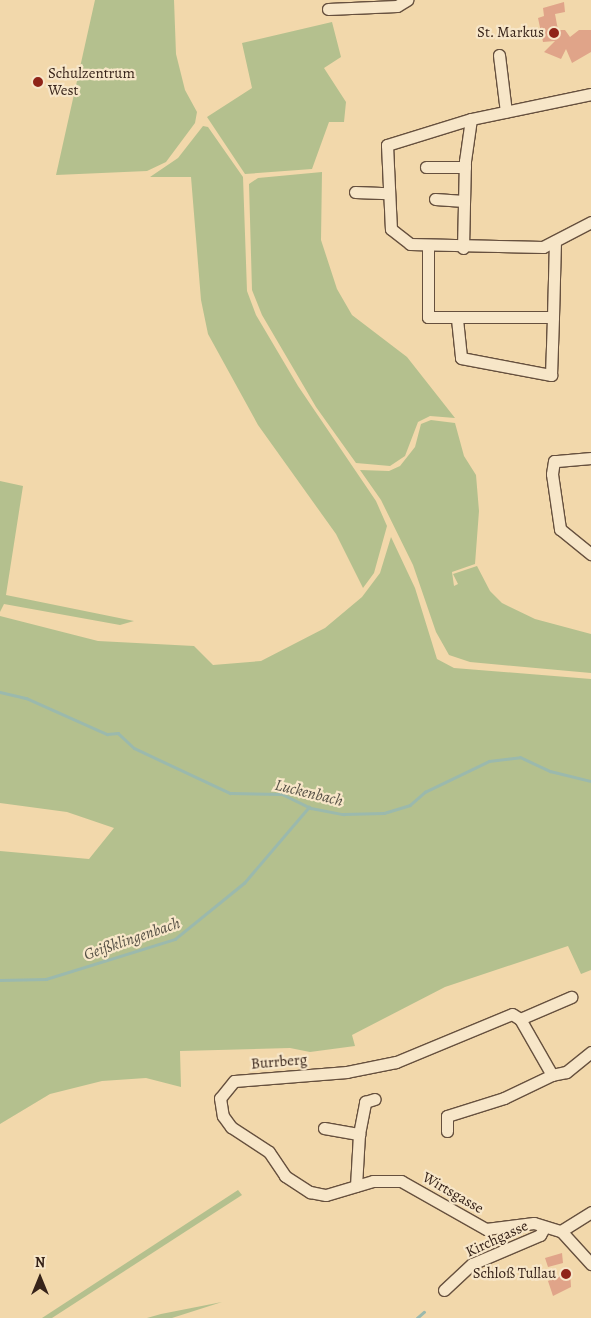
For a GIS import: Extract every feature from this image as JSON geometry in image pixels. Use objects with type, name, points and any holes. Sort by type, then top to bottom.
[{"type":"street","points":[[328,9],[397,6],[407,0]]},
{"type":"street","points":[[499,55],[506,112]]},
{"type":"street","points":[[591,94],[471,120],[388,145],[388,193],[391,229],[397,237],[410,244],[463,248],[543,247],[591,222]]},
{"type":"street","points":[[463,248],[465,167],[471,120]]},
{"type":"street","points":[[426,167],[465,167]]},
{"type":"street","points":[[354,192],[388,193]]},
{"type":"street","points":[[435,199],[464,201]]},
{"type":"street","points":[[458,319],[461,358],[551,375],[554,317],[554,241]]},
{"type":"street","points":[[428,246],[428,317],[458,319],[554,317]]},
{"type":"street","points":[[591,458],[561,458],[554,461],[552,474],[560,529],[591,554]]},
{"type":"street","name":"Burrberg","points":[[406,1183],[393,1180],[356,1186],[326,1195],[310,1192],[285,1176],[269,1152],[231,1128],[223,1116],[220,1098],[234,1081],[347,1072],[396,1062],[512,1014],[520,1019],[571,997]]},
{"type":"street","points":[[520,1019],[552,1075]]},
{"type":"street","points":[[447,1131],[448,1116],[504,1098],[552,1075],[566,1072],[591,1052]]},
{"type":"street","points":[[356,1186],[359,1134],[365,1102],[375,1098]]},
{"type":"street","points":[[324,1128],[359,1134]]},
{"type":"street","name":"Wirtsgasse","points":[[406,1183],[486,1229],[509,1223],[534,1223],[544,1228]]},
{"type":"street","points":[[591,1212],[561,1231],[591,1264]]},
{"type":"street","name":"Kirchgasse","points":[[444,1290],[472,1264],[540,1235],[544,1228],[561,1231]]},
{"type":"green space","points":[[95,0],[174,0],[176,54],[185,90],[197,112],[195,123],[166,162],[147,171],[56,175]]},
{"type":"green space","points":[[332,22],[341,57],[324,68],[346,102],[344,122],[329,122],[312,169],[245,174],[207,117],[252,88],[242,43]]},
{"type":"green space","points":[[203,126],[208,127],[243,177],[247,291],[256,315],[298,386],[376,501],[387,526],[374,573],[363,588],[336,534],[258,425],[208,334],[201,300],[191,177],[150,177],[178,158]]},
{"type":"green space","points":[[322,172],[321,240],[337,289],[352,315],[407,357],[455,418],[430,416],[418,422],[405,456],[390,466],[356,463],[316,407],[262,315],[252,290],[249,184],[258,178]]},
{"type":"green space","points":[[431,420],[455,423],[464,456],[476,475],[479,511],[475,564],[452,572],[454,586],[458,584],[453,574],[477,566],[490,591],[502,603],[535,619],[591,634],[591,673],[470,662],[449,655],[436,632],[413,565],[381,500],[360,470],[389,471],[400,466],[415,447],[421,424]]},
{"type":"green space","points":[[0,481],[23,486],[6,595],[134,621],[120,625],[4,604],[0,612]]},
{"type":"green space","points":[[391,537],[415,588],[437,659],[454,668],[591,679],[591,970],[581,974],[568,946],[445,987],[352,1035],[355,1046],[310,1052],[290,1048],[180,1051],[181,1087],[146,1078],[102,1081],[50,1094],[0,1124],[0,851],[89,859],[114,828],[67,812],[0,803],[0,616],[98,641],[194,646],[213,665],[261,661],[325,628],[362,597],[380,573]]},
{"type":"green space","points":[[238,1190],[242,1195],[52,1318],[42,1318]]},
{"type":"green space","points":[[222,1302],[172,1318],[147,1318],[161,1314]]},
{"type":"building","name":"St. Markus","points":[[564,2],[565,12],[555,14],[558,30],[565,30],[570,37],[579,30],[591,30],[591,52],[572,63],[566,49],[561,59],[544,52],[555,41],[543,42],[538,18],[544,16],[543,8]]},
{"type":"building","points":[[562,1253],[563,1263],[548,1267],[545,1258]]},
{"type":"building","points":[[570,1272],[571,1287],[553,1296],[548,1281]]},
{"type":"waterway","name":"Luckenbach","points":[[0,692],[26,698],[107,734],[118,733],[134,748],[230,793],[282,794],[311,808],[343,814],[384,813],[410,805],[425,792],[489,761],[520,757],[550,771],[591,781]]},
{"type":"waterway","name":"Geißklingenbach","points":[[0,980],[46,979],[175,939],[244,883],[309,807]]},
{"type":"waterway","points":[[417,1318],[424,1312]]},
{"type":"place","name":"St. Markus","points":[[554,33]]},
{"type":"place","name":"Schulzentrum West","points":[[38,82]]},
{"type":"place","name":"Schloß Tullau","points":[[566,1274]]}]
